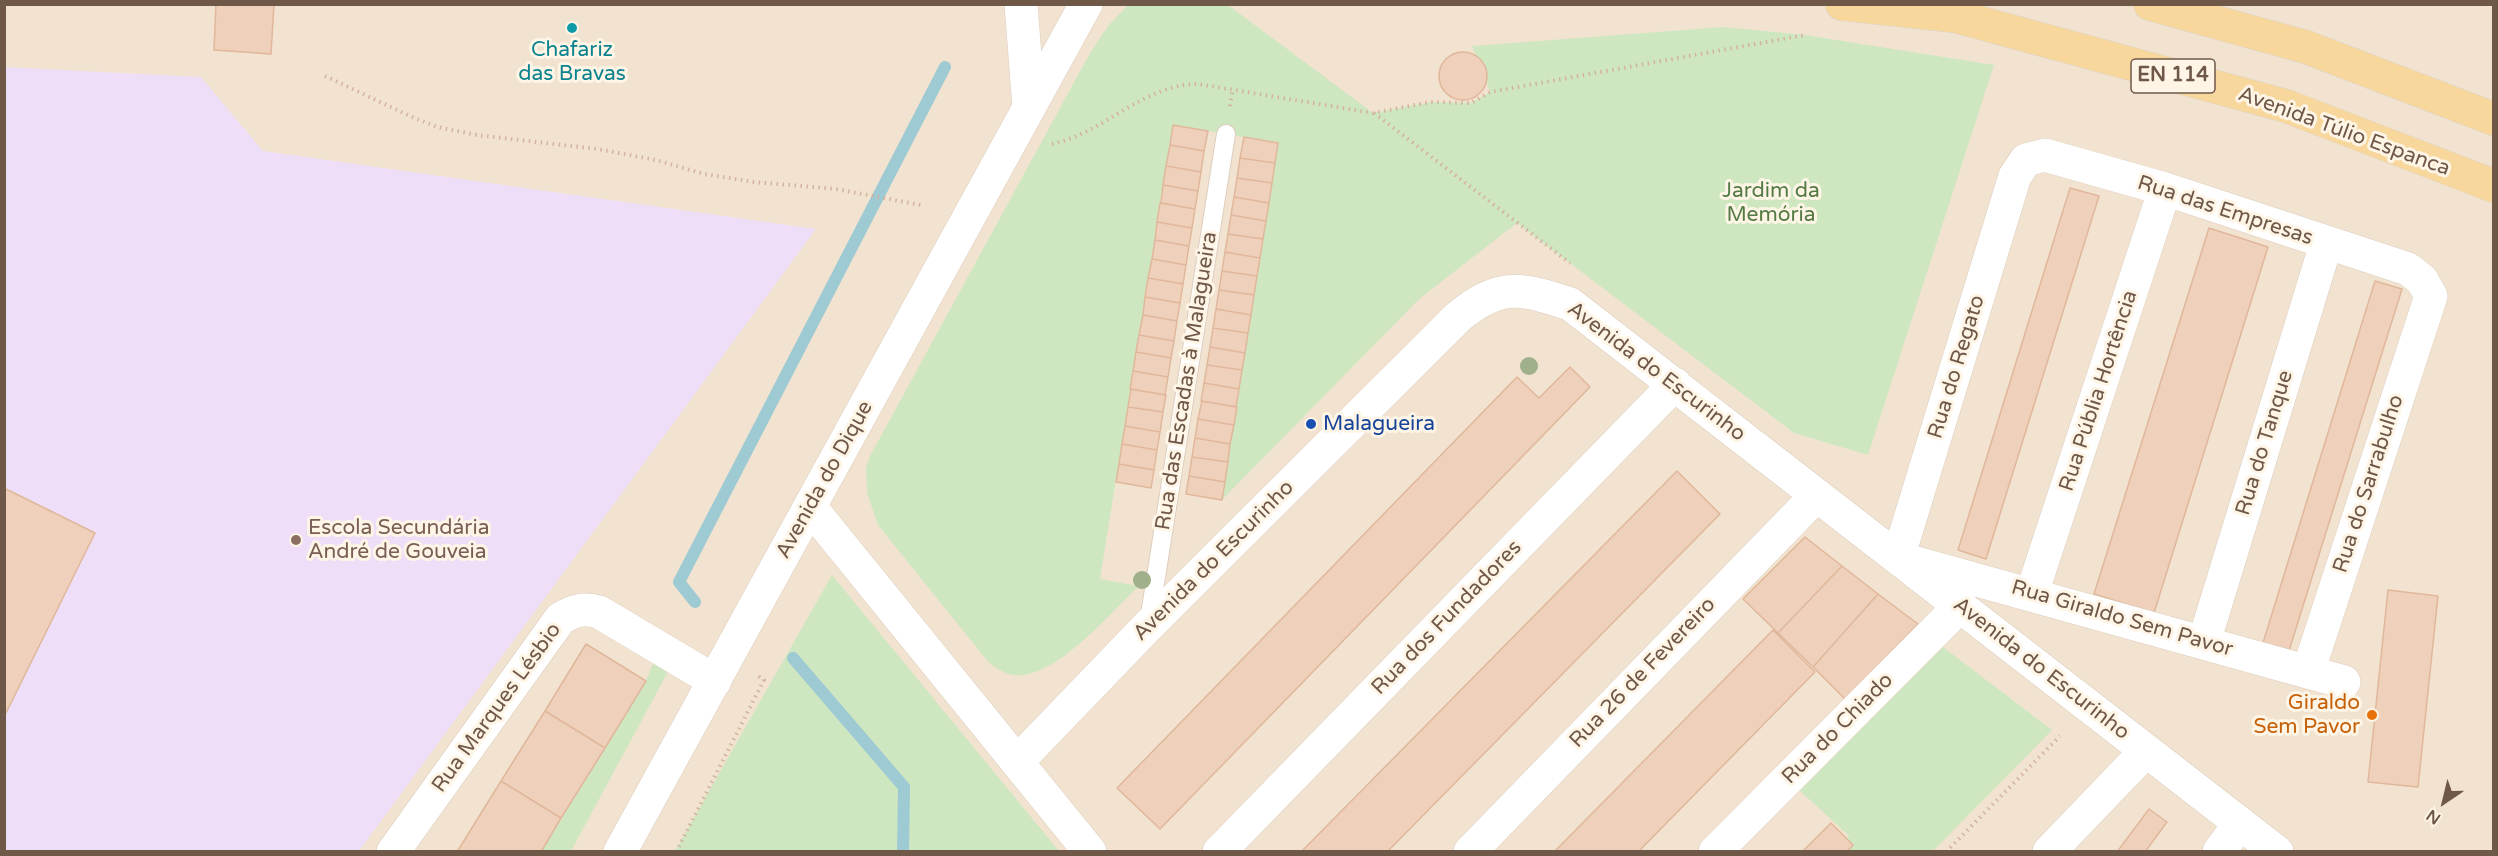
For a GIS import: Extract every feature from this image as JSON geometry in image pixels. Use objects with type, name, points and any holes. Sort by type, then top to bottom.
[{"type":"main road","name":"Avenida Túlio Espanca","points":[[1842,4],[1955,16],[2286,106],[2493,186]]},
{"type":"main road","points":[[2150,4],[2306,47],[2493,119]]},
{"type":"street","points":[[1021,4],[1029,108]]},
{"type":"street","name":"Avenida do Dique","points":[[620,852],[1086,4]]},
{"type":"street","name":"Rua das Empresas","points":[[2016,176],[2026,160],[2044,155],[2165,189],[2326,244],[2408,269],[2422,280],[2431,296]]},
{"type":"street","name":"Rua do Regato","points":[[1898,558],[2016,176]]},
{"type":"street","name":"Rua Públia Hortência","points":[[2032,593],[2165,189]]},
{"type":"street","name":"Rua do Tanque","points":[[2204,642],[2326,244]]},
{"type":"street","name":"Avenida do Escurinho","points":[[1017,762],[1148,627],[1458,317],[1479,300],[1505,291],[1534,292],[1570,304],[2277,852]]},
{"type":"street","name":"Rua do Sarrabulho","points":[[2308,672],[2431,296]]},
{"type":"street","name":"Rua dos Fundadores","points":[[1219,852],[1675,384]]},
{"type":"street","name":"Rua 26 de Fevereiro","points":[[1470,852],[1817,495]]},
{"type":"street","points":[[811,508],[1090,852]]},
{"type":"street","name":"Rua Giraldo Sem Pavor","points":[[1898,558],[2032,593],[2344,682]]},
{"type":"street","name":"Rua do Chiado","points":[[1715,852],[1960,606]]},
{"type":"street","name":"Rua Marques Lésbio","points":[[393,852],[560,619],[571,611],[584,609],[599,612],[715,681]]},
{"type":"street","points":[[2049,852],[2146,751]]},
{"type":"street","points":[[2219,852],[2240,823]]},
{"type":"lane","name":"Rua das Escadas à Malagueira","points":[[1148,627],[1226,134]]},
{"type":"path","points":[[1048,145],[1078,135],[1146,99],[1181,84],[1198,84],[1373,113],[1431,102],[1472,103],[1490,92],[1805,35]]},
{"type":"path","points":[[325,76],[437,127],[477,135],[597,149],[656,160],[704,174],[754,182],[836,189],[921,205]]},
{"type":"path","points":[[1373,113],[1570,263]]},
{"type":"path","points":[[676,852],[764,680]]},
{"type":"path","points":[[1946,852],[2060,736]]},
{"type":"shaded area","points":[[5,5],[2493,5],[2493,851],[5,851]]},
{"type":"shaded area","name":"Escola Secundária André de Gouveia","points":[[5,67],[201,77],[263,151],[816,229],[359,851],[5,852]]},
{"type":"green space","name":"Jardim da Memória","points":[[1128,5],[1228,5],[1373,113],[1431,102],[1471,103],[1490,92],[1472,46],[1724,27],[1805,35],[1994,65],[1868,455],[1794,433],[1517,223],[1419,299],[1222,500],[1278,143],[1173,125],[1100,579],[1139,586],[1098,627],[1064,656],[1030,674],[1014,675],[989,663],[878,525],[867,493],[866,468],[870,456],[1090,53],[1108,26]]},
{"type":"green space","points":[[832,575],[1059,851],[675,851]]},
{"type":"green space","points":[[1939,644],[2052,730],[1933,851],[1834,851],[1849,836],[1796,787]]},
{"type":"green space","points":[[654,661],[669,670],[571,851],[541,852],[646,681]]},
{"type":"building","points":[[216,4],[274,4],[271,54],[214,50]]},
{"type":"building","points":[[1458,52],[1468,52],[1483,62],[1487,76],[1486,85],[1477,96],[1468,100],[1458,100],[1443,90],[1439,81],[1439,71],[1449,56]]},
{"type":"building","points":[[1173,125],[1208,131],[1204,151],[1170,145]]},
{"type":"building","points":[[1244,137],[1278,143],[1275,163],[1240,158]]},
{"type":"building","points":[[1170,145],[1204,151],[1201,172],[1166,166]]},
{"type":"building","points":[[1240,158],[1275,163],[1272,183],[1237,178]]},
{"type":"building","points":[[1166,166],[1201,172],[1198,191],[1163,185]]},
{"type":"building","points":[[1237,178],[1272,183],[1269,203],[1234,197]]},
{"type":"building","points":[[1163,185],[1198,191],[1195,209],[1161,203]]},
{"type":"building","points":[[2070,188],[2099,196],[1986,559],[1958,550]]},
{"type":"building","points":[[1234,197],[1269,203],[1266,221],[1231,215]]},
{"type":"building","points":[[1160,203],[1195,209],[1192,228],[1157,222]]},
{"type":"building","points":[[1231,215],[1266,221],[1263,239],[1228,234]]},
{"type":"building","points":[[1157,222],[1192,228],[1189,246],[1155,240]]},
{"type":"building","points":[[2209,228],[2268,247],[2154,613],[2094,594]]},
{"type":"building","points":[[1228,234],[1263,239],[1260,258],[1225,252]]},
{"type":"building","points":[[1155,240],[1189,246],[1186,265],[1152,259]]},
{"type":"building","points":[[1225,252],[1260,258],[1257,276],[1222,271]]},
{"type":"building","points":[[1152,259],[1186,265],[1183,284],[1148,278]]},
{"type":"building","points":[[1222,271],[1257,276],[1254,295],[1219,290]]},
{"type":"building","points":[[1148,278],[1183,284],[1180,303],[1145,297]]},
{"type":"building","points":[[2375,281],[2402,289],[2288,654],[2262,646]]},
{"type":"building","points":[[1219,290],[1254,295],[1251,315],[1216,309]]},
{"type":"building","points":[[1145,297],[1180,303],[1177,321],[1143,315]]},
{"type":"building","points":[[1216,309],[1251,315],[1248,333],[1213,328]]},
{"type":"building","points":[[1143,315],[1177,321],[1174,341],[1139,335]]},
{"type":"building","points":[[1213,328],[1248,333],[1245,353],[1210,347]]},
{"type":"building","points":[[1139,335],[1174,341],[1171,358],[1136,352]]},
{"type":"building","points":[[1210,347],[1245,353],[1242,370],[1207,365]]},
{"type":"building","points":[[1136,352],[1171,358],[1168,377],[1133,371]]},
{"type":"building","points":[[1207,365],[1242,370],[1239,389],[1204,383]]},
{"type":"building","points":[[1570,367],[1590,387],[1160,829],[1117,788],[1517,377],[1539,398]]},
{"type":"building","points":[[1133,371],[1168,377],[1165,395],[1130,389]]},
{"type":"building","points":[[1204,383],[1239,389],[1236,407],[1201,401]]},
{"type":"building","points":[[1131,389],[1166,395],[1163,412],[1128,407]]},
{"type":"building","points":[[1202,401],[1237,407],[1234,425],[1198,419]]},
{"type":"building","points":[[1128,407],[1163,412],[1160,432],[1125,426]]},
{"type":"building","points":[[1198,419],[1234,425],[1230,444],[1195,438]]},
{"type":"building","points":[[1125,426],[1160,432],[1157,450],[1122,444]]},
{"type":"building","points":[[1195,438],[1230,444],[1228,462],[1192,457]]},
{"type":"building","points":[[1122,444],[1157,450],[1154,470],[1119,464]]},
{"type":"building","points":[[1192,457],[1228,462],[1225,482],[1189,476]]},
{"type":"building","points":[[1119,464],[1154,470],[1151,488],[1116,482]]},
{"type":"building","points":[[1677,471],[1720,514],[1387,852],[1301,852]]},
{"type":"building","points":[[1189,476],[1225,482],[1222,500],[1186,494]]},
{"type":"building","points":[[4,488],[95,533],[4,717]]},
{"type":"building","points":[[1805,537],[1842,566],[1778,633],[1743,599]]},
{"type":"building","points":[[1842,566],[1878,594],[1813,667],[1778,633]]},
{"type":"building","points":[[2388,590],[2438,596],[2418,787],[2368,782]]},
{"type":"building","points":[[1878,594],[1918,624],[1845,699],[1813,667]]},
{"type":"building","points":[[1773,630],[1815,672],[1638,852],[1554,852]]},
{"type":"building","points":[[586,644],[646,681],[605,748],[545,711]]},
{"type":"building","points":[[545,711],[605,748],[561,818],[501,781]]},
{"type":"building","points":[[501,781],[561,818],[541,852],[457,852]]},
{"type":"building","points":[[2149,809],[2167,822],[2145,852],[2117,852]]},
{"type":"building","points":[[1831,823],[1853,845],[1847,852],[1802,852]]},
{"type":"waterway","points":[[695,602],[679,582],[945,67]]},
{"type":"waterway","points":[[793,658],[904,787],[903,852]]},
{"type":"place","name":"Chafariz das Bravas","points":[[572,28]]},
{"type":"place","name":"Malagueira","points":[[1311,424]]},
{"type":"place","name":"Escola Secundária André de Gouveia","points":[[296,540]]},
{"type":"place","name":"Giraldo Sem Pavor","points":[[2372,715]]}]
